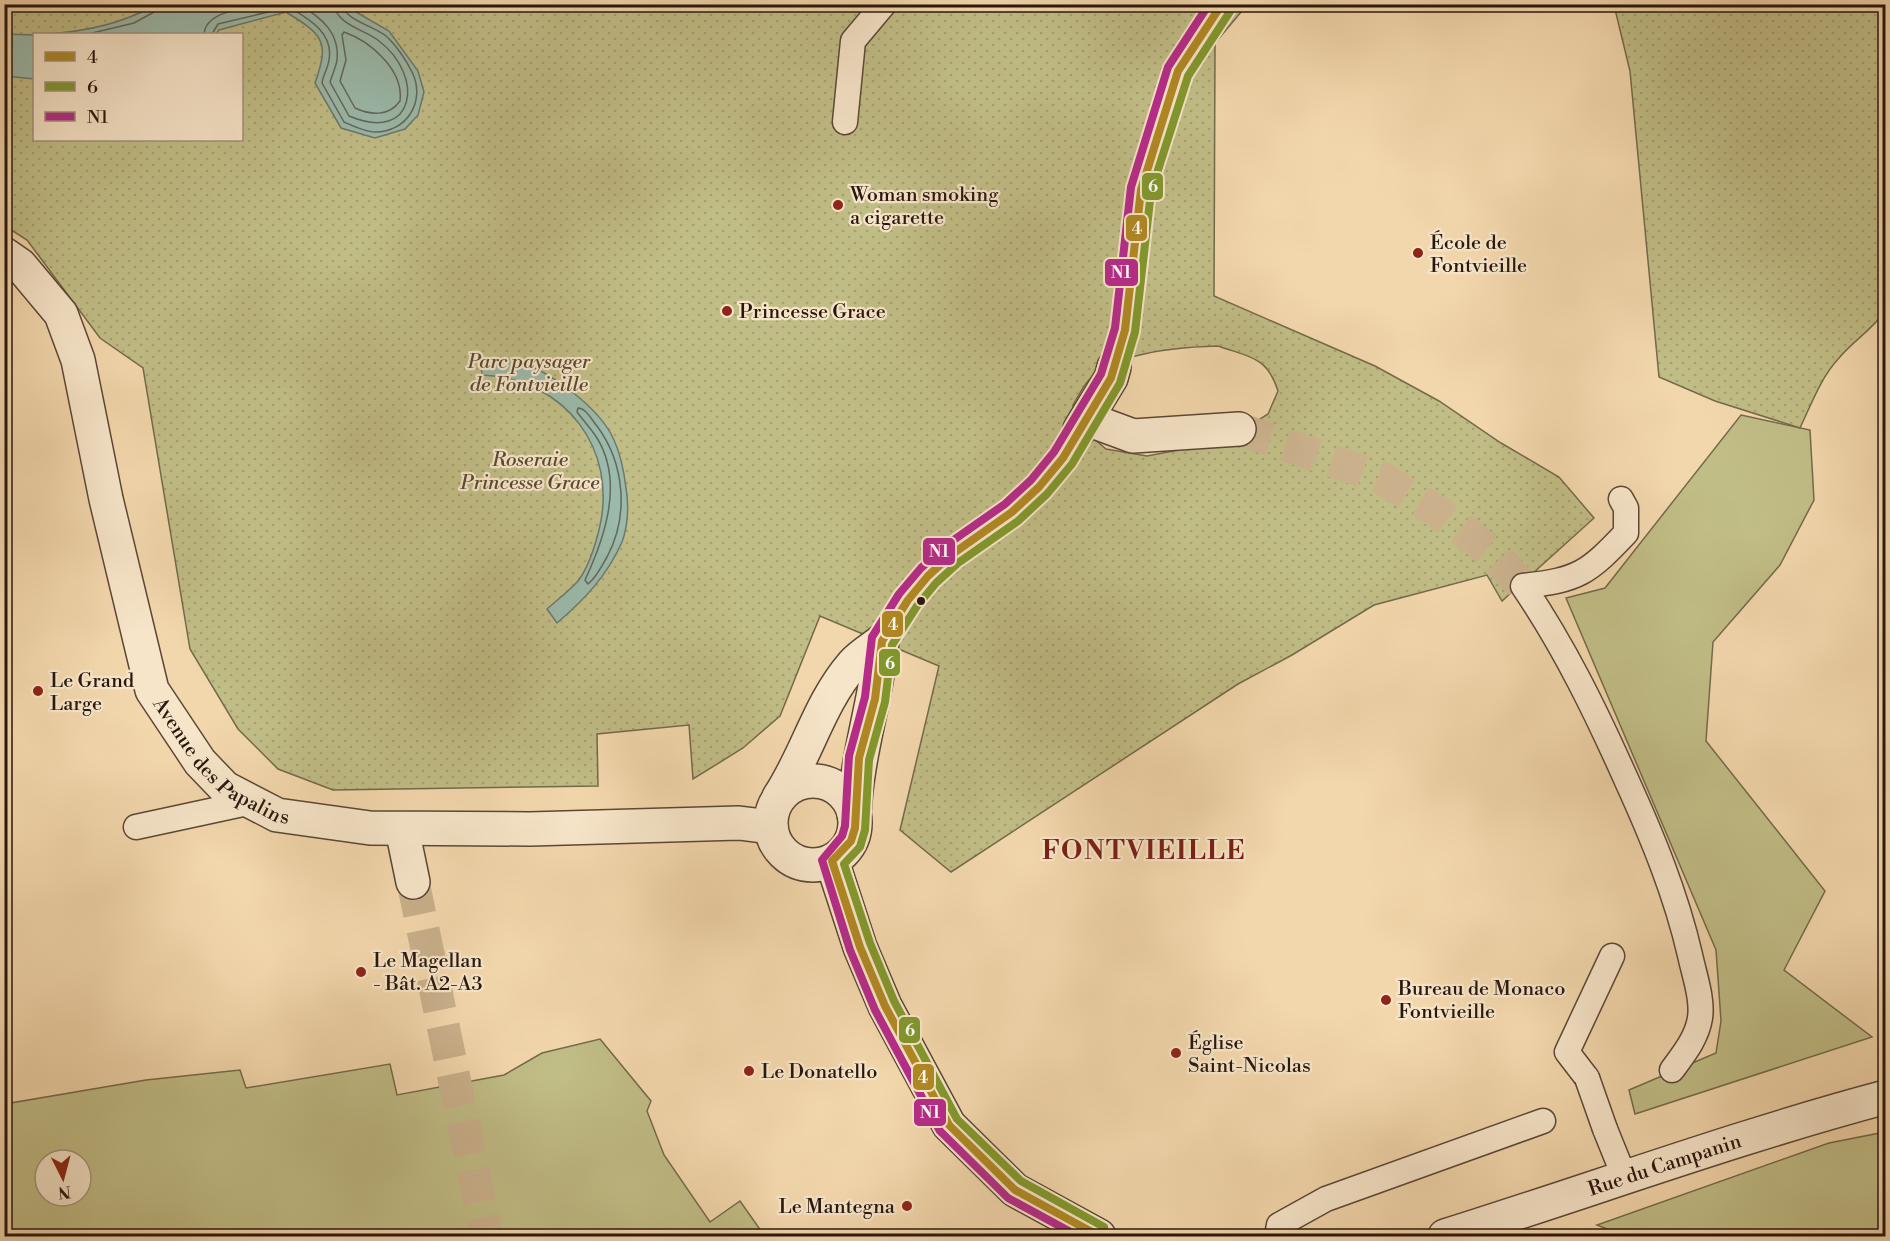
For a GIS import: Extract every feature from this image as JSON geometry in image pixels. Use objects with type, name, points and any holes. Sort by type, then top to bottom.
[{"type":"street","name":"Avenue des Papalins","points":[[4,254],[20,265],[60,314],[78,360],[106,499],[152,690],[200,762],[225,788],[277,815],[370,828],[739,823],[775,812]]},
{"type":"street","points":[[1114,367],[1111,378],[1084,424],[1133,436],[1239,429]]},
{"type":"street","points":[[882,641],[875,699],[860,758],[854,814],[855,828],[851,841],[832,861],[806,864],[793,860],[782,852],[774,840],[775,812],[836,686],[855,662],[882,641]]},
{"type":"street","points":[[775,812],[791,787],[806,781],[822,782],[837,788],[848,799],[854,814]]},
{"type":"street","points":[[402,829],[413,882]]},
{"type":"street","points":[[832,861],[860,947],[885,1006],[949,1125],[1015,1190],[1099,1236]]},
{"type":"street","name":"Rue du Campanin","points":[[1445,1236],[1798,1121],[1886,1097]]},
{"type":"lane","points":[[845,122],[853,41],[884,4]]},
{"type":"lane","points":[[1621,499],[1626,508],[1626,533],[1598,562],[1573,578],[1523,586],[1558,638],[1593,704],[1665,872],[1684,931],[1696,983],[1700,1018],[1690,1045],[1672,1070]]},
{"type":"lane","points":[[136,827],[252,802]]},
{"type":"lane","points":[[1612,956],[1567,1052],[1587,1078],[1624,1176]]},
{"type":"lane","points":[[1277,1236],[1279,1225],[1326,1199],[1543,1121]]},
{"type":"green space","name":"Parc paysager de Fontvieille","points":[[4,5],[1247,5],[1215,43],[1214,296],[1375,366],[1439,401],[1501,443],[1559,477],[1594,518],[1502,601],[1487,575],[1374,605],[1292,655],[1238,684],[951,872],[900,830],[939,666],[820,616],[780,716],[743,748],[693,779],[689,725],[597,734],[598,786],[333,790],[278,769],[238,729],[190,649],[143,368],[100,338],[27,240],[5,226]],"holes":[[[1218,346],[1248,356],[1262,364],[1274,379],[1278,391],[1268,414],[1226,441],[1147,456],[1106,449],[1074,422],[1073,405],[1088,381],[1114,363],[1167,350]]]},
{"type":"green space","points":[[1614,5],[1885,5],[1885,311],[1844,352],[1827,374],[1800,428],[1715,401],[1659,377],[1630,71]]},
{"type":"green space","points":[[1741,415],[1810,430],[1814,500],[1780,565],[1713,642],[1706,741],[1825,891],[1784,970],[1872,1037],[1635,1114],[1629,1090],[1716,1053],[1721,1021],[1716,950],[1566,598],[1605,588]]},
{"type":"green space","points":[[600,1039],[651,1101],[647,1111],[664,1155],[710,1222],[740,1201],[759,1228],[753,1236],[5,1236],[5,1104],[146,1080],[240,1070],[246,1088],[390,1064],[397,1095],[504,1075],[542,1053]]},
{"type":"green space","points":[[1885,1132],[1885,1236],[1624,1236],[1597,1225],[1829,1143]]},
{"type":"water","points":[[155,5],[344,5],[389,31],[418,71],[424,92],[418,115],[405,129],[375,138],[341,128],[315,83],[322,57],[320,40],[308,27],[286,12],[219,30],[217,33],[55,33],[102,26]]},
{"type":"water","points":[[5,34],[33,35],[33,79],[5,76]]},
{"type":"water","points":[[481,359],[517,361],[559,382],[598,416],[614,440],[620,458],[628,508],[622,542],[594,587],[557,623],[547,609],[582,576],[599,530],[603,500],[601,472],[593,446],[579,424],[561,404],[538,390],[512,379],[482,375]]},
{"type":"tunnel","points":[[1114,367],[1125,330],[1141,190],[1178,71],[1222,4]]},
{"type":"tunnel","points":[[882,641],[927,577],[956,551],[1010,513],[1031,495],[1057,463],[1080,429]]},
{"type":"tunnel","points":[[1239,429],[1380,477],[1438,512],[1490,551],[1523,586]]},
{"type":"tunnel","points":[[413,882],[487,1236]]},
{"type":"transit line","name":"N1","points":[[1078,1236],[1008,1198],[940,1131],[875,1010],[850,950],[822,860],[842,836],[845,826],[849,756],[865,697],[872,637],[899,594],[921,568],[945,546],[1005,504],[1031,480],[1054,452],[1101,374],[1115,328],[1131,187],[1168,67],[1209,4]]},
{"type":"transit line","name":"4","points":[[1099,1236],[1015,1190],[949,1125],[885,1006],[860,947],[832,861],[851,841],[855,828],[859,758],[875,699],[882,641],[908,600],[928,576],[951,555],[1012,512],[1039,487],[1063,458],[1111,378],[1125,330],[1141,190],[1178,71],[1222,4]]},
{"type":"transit line","name":"6","points":[[1104,1227],[1021,1181],[957,1119],[894,1001],[870,943],[844,864],[860,847],[865,830],[869,760],[885,702],[892,645],[917,606],[936,583],[958,563],[1018,521],[1047,494],[1072,464],[1120,383],[1135,332],[1151,192],[1188,76],[1231,10]]},
{"type":"place","name":"Woman smoking a cigarette","points":[[838,205]]},
{"type":"place","name":"École de Fontvieille","points":[[1418,253]]},
{"type":"place","name":"Princesse Grace","points":[[727,311]]},
{"type":"place","name":"Le Grand Large","points":[[38,691]]},
{"type":"place","name":"Le Magellan - Bât. A2-A3","points":[[361,972]]},
{"type":"place","name":"Bureau de Monaco Fontvieille","points":[[1386,1000]]},
{"type":"place","name":"Église Saint-Nicolas","points":[[1176,1053]]},
{"type":"place","name":"Le Donatello","points":[[749,1071]]},
{"type":"place","name":"Le Mantegna","points":[[907,1206]]},
{"type":"district","name":"FONTVIEILLE","points":[[1144,850]]},
{"type":"park label","name":"Roseraie Princesse Grace","points":[[530,470]]}]
